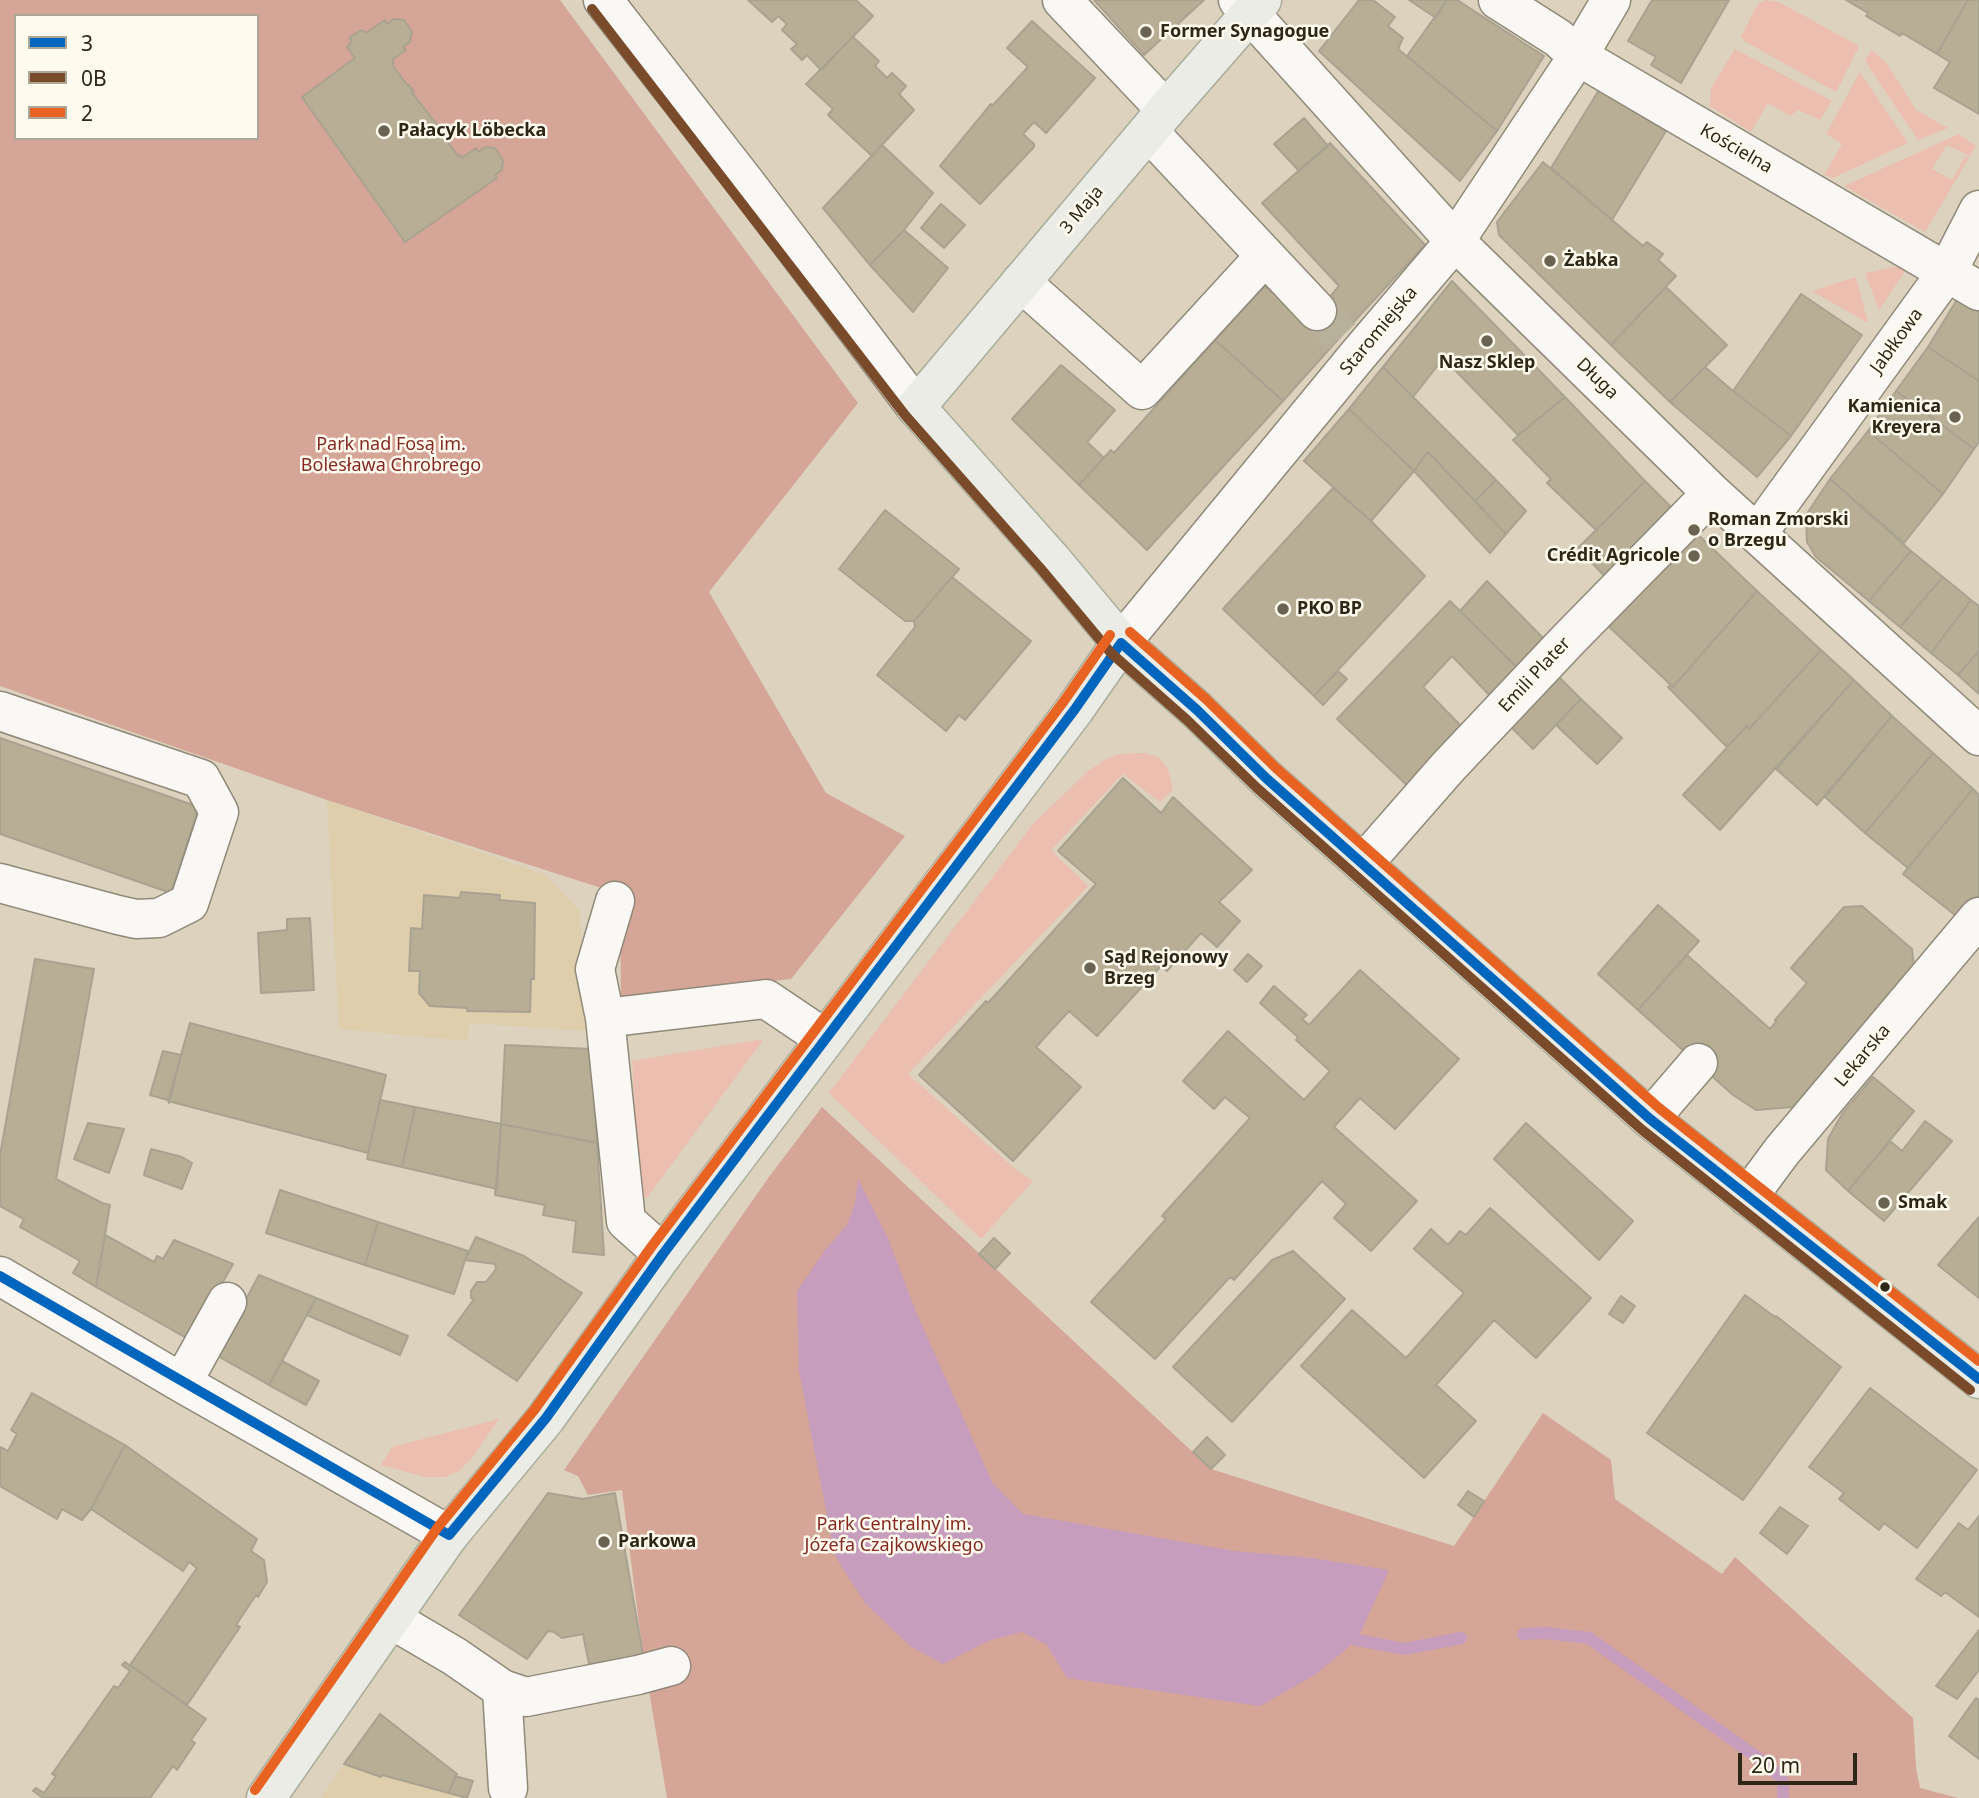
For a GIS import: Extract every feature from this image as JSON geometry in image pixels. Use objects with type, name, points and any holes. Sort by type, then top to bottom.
[{"type":"main road","name":"3 Maja","points":[[916,407],[1157,121],[1250,5]]},
{"type":"main road","points":[[916,407],[1059,568],[1121,643],[1197,710],[1266,778],[1650,1119],[1979,1379]]},
{"type":"main road","points":[[266,1798],[449,1535],[545,1418],[663,1254],[1075,709],[1121,643]]},
{"type":"street","points":[[603,0],[745,181],[916,407]]},
{"type":"street","points":[[1062,0],[1265,256],[1339,335]]},
{"type":"street","name":"Kościelna","points":[[1498,0],[1558,38],[1578,56],[1979,291]]},
{"type":"street","name":"Staromiejska","points":[[1121,643],[1339,335],[1455,241],[1578,56],[1611,0]]},
{"type":"street","name":"Długa","points":[[1250,5],[1455,241],[1712,493],[1979,736]]},
{"type":"street","name":"Jabłkowa","points":[[1757,534],[1947,271],[1979,210]]},
{"type":"street","points":[[1021,282],[1142,390],[1265,256]]},
{"type":"street","name":"Emili Plater","points":[[1363,864],[1448,767],[1712,493]]},
{"type":"street","points":[[0,711],[201,779],[219,812],[189,903],[159,918],[136,919],[0,883]]},
{"type":"street","points":[[615,901],[595,969],[605,1018],[626,1221],[663,1254]]},
{"type":"street","name":"Lekarska","points":[[1748,1197],[1782,1151],[1979,917]]},
{"type":"street","points":[[605,1018],[766,999],[824,1038]]},
{"type":"street","points":[[1650,1119],[1698,1063]]},
{"type":"street","points":[[0,1276],[449,1535]]},
{"type":"street","points":[[182,1383],[227,1302]]},
{"type":"street","points":[[391,1619],[502,1689],[526,1697],[671,1666]]},
{"type":"street","points":[[502,1689],[508,1788]]},
{"type":"shaded area","points":[[1765,0],[1779,2],[1859,46],[1836,92],[1744,41],[1741,36],[1758,4]]},
{"type":"shaded area","points":[[1735,49],[1832,101],[1820,120],[1798,110],[1790,116],[1768,103],[1751,132],[1710,106],[1711,88]]},
{"type":"shaded area","points":[[1871,50],[1886,62],[1916,110],[1948,128],[1918,140],[1865,61]]},
{"type":"shaded area","points":[[1860,72],[1908,143],[1833,178],[1823,174],[1842,144],[1826,134]]},
{"type":"shaded area","points":[[1959,134],[1976,146],[1970,156],[1947,145],[1932,169],[1952,180],[1965,156],[1969,158],[1925,232],[1844,186]]},
{"type":"shaded area","points":[[1910,264],[1879,310],[1865,273]]},
{"type":"shaded area","points":[[1856,277],[1868,323],[1812,291]]},
{"type":"shaded area","points":[[1144,753],[1158,757],[1168,769],[1173,790],[1160,802],[1123,774],[1051,850],[1088,886],[908,1074],[1015,1169],[1033,1181],[981,1239],[829,1093],[1032,825],[1088,771],[1106,759],[1120,754]]},
{"type":"shaded area","points":[[327,800],[546,875],[579,910],[589,1031],[469,1023],[468,1041],[339,1029]]},
{"type":"shaded area","points":[[764,1039],[646,1199],[640,1190],[632,1061]]},
{"type":"shaded area","points":[[858,1179],[888,1238],[916,1312],[992,1482],[1023,1514],[1235,1551],[1312,1558],[1389,1570],[1357,1640],[1315,1675],[1260,1706],[1067,1678],[1047,1645],[1022,1632],[988,1641],[943,1664],[910,1646],[865,1603],[835,1556],[799,1371],[797,1291],[826,1249],[847,1225],[855,1203]]},
{"type":"shaded area","points":[[499,1419],[471,1459],[459,1471],[445,1477],[425,1477],[381,1465],[392,1447]]},
{"type":"shaded area","points":[[344,1764],[381,1777],[382,1775],[464,1798],[321,1798]]},
{"type":"green space","name":"Park nad Fosą im. Bolesława Chrobrego","points":[[0,0],[560,0],[858,403],[709,592],[826,793],[905,836],[791,979],[621,999],[620,894],[327,800],[0,686]]},
{"type":"green space","name":"Park Centralny im. Józefa Czajkowskiego","points":[[822,1107],[1211,1469],[1454,1546],[1543,1413],[1611,1460],[1615,1499],[1722,1574],[1735,1557],[1913,1718],[1920,1788],[1958,1798],[667,1798],[643,1655],[622,1490],[588,1495],[578,1476],[564,1470],[769,1177]]},
{"type":"building","points":[[748,0],[856,0],[873,16],[821,70],[807,55],[802,60],[791,49],[797,44],[782,30],[787,24],[778,16],[772,22]]},
{"type":"building","name":"Former Synagogue","points":[[1094,0],[1204,0],[1144,55]]},
{"type":"building","points":[[1359,0],[1373,0],[1395,17],[1388,26],[1403,38],[1398,49],[1497,131],[1460,181],[1319,51]]},
{"type":"building","points":[[1409,0],[1447,0],[1436,18]]},
{"type":"building","points":[[1447,0],[1457,0],[1544,56],[1497,131],[1407,56]]},
{"type":"building","points":[[1652,0],[1729,0],[1681,83],[1651,65],[1656,57],[1628,41]]},
{"type":"building","points":[[1846,0],[1968,0],[1937,54],[1866,16],[1868,13]]},
{"type":"building","points":[[1968,0],[1979,0],[1979,114],[1934,88],[1950,62],[1937,54]]},
{"type":"building","name":"Pałacyk Löbecka","points":[[394,19],[404,20],[412,32],[410,42],[403,47],[406,50],[392,60],[392,65],[444,133],[442,134],[458,156],[462,158],[476,148],[478,152],[485,147],[495,148],[503,160],[502,170],[495,175],[497,178],[405,242],[302,97],[355,58],[347,47],[351,43],[350,37],[361,30],[366,33],[385,20],[387,24]]},
{"type":"building","points":[[1032,21],[1095,78],[1046,133],[1034,122],[1023,134],[1034,147],[980,204],[940,166],[991,104],[992,106],[1028,67],[1007,48]]},
{"type":"building","points":[[853,37],[879,61],[875,66],[887,78],[892,73],[906,86],[899,94],[914,110],[872,156],[828,115],[833,109],[806,84]]},
{"type":"building","points":[[1599,90],[1666,131],[1612,220],[1551,168]]},
{"type":"building","points":[[1304,118],[1328,146],[1299,171],[1274,144]]},
{"type":"building","points":[[1330,143],[1425,245],[1349,327],[1323,305],[1339,286],[1262,203]]},
{"type":"building","points":[[882,145],[933,193],[904,230],[870,265],[823,208]]},
{"type":"building","points":[[1543,162],[1643,246],[1647,242],[1663,254],[1658,260],[1676,276],[1611,345],[1499,235],[1497,222]]},
{"type":"building","points":[[941,204],[965,225],[944,248],[921,228]]},
{"type":"building","points":[[904,230],[948,268],[913,312],[870,265]]},
{"type":"building","points":[[1452,281],[1565,397],[1518,435],[1442,360],[1413,397],[1383,367]]},
{"type":"building","points":[[1265,286],[1307,323],[1323,305],[1349,327],[1283,401],[1215,340]]},
{"type":"building","points":[[1666,287],[1727,345],[1670,402],[1611,345]]},
{"type":"building","points":[[1801,294],[1862,335],[1791,436],[1733,391]]},
{"type":"building","points":[[1958,298],[1979,312],[1979,381],[1928,347]]},
{"type":"building","points":[[1215,340],[1283,401],[1147,550],[1079,485],[1111,450],[1114,453]]},
{"type":"building","name":"Kamienica Kreyera","points":[[1928,347],[1979,381],[1979,442],[1974,449],[1896,391]]},
{"type":"building","points":[[1061,365],[1115,410],[1087,442],[1104,458],[1079,485],[1012,419]]},
{"type":"building","points":[[1383,367],[1496,480],[1475,501],[1428,452],[1414,471],[1349,409]]},
{"type":"building","points":[[1705,367],[1791,436],[1757,477],[1670,402]]},
{"type":"building","points":[[1896,391],[1974,449],[1943,494],[1868,431]]},
{"type":"building","points":[[1565,397],[1645,481],[1596,530],[1547,483],[1551,479],[1513,440]]},
{"type":"building","points":[[1349,409],[1414,471],[1371,521],[1304,461]]},
{"type":"building","points":[[1868,431],[1943,494],[1904,543],[1830,479]]},
{"type":"building","points":[[1428,452],[1506,534],[1490,553],[1414,471]]},
{"type":"building","points":[[1830,479],[1911,551],[1869,601],[1816,557],[1807,542],[1806,515]]},
{"type":"building","points":[[1496,480],[1526,511],[1506,534],[1475,501]]},
{"type":"building","points":[[1645,481],[1679,515],[1613,585],[1578,548]]},
{"type":"building","points":[[1333,488],[1371,521],[1425,576],[1314,696],[1223,609]]},
{"type":"building","points":[[885,510],[959,569],[914,621],[905,621],[839,569]]},
{"type":"building","points":[[1691,528],[1757,591],[1673,687],[1603,621]]},
{"type":"building","points":[[1911,551],[1943,577],[1900,627],[1869,601]]},
{"type":"building","points":[[952,577],[1031,641],[965,720],[959,715],[946,731],[877,675],[915,627],[914,621]]},
{"type":"building","points":[[1943,577],[1971,600],[1931,653],[1900,627]]},
{"type":"building","points":[[1487,581],[1543,638],[1516,667],[1460,611]]},
{"type":"building","points":[[1757,591],[1821,650],[1749,729],[1747,726],[1727,747],[1668,687],[1673,687]]},
{"type":"building","points":[[1971,600],[1979,606],[1979,651],[1958,675],[1931,653]]},
{"type":"building","points":[[1450,601],[1522,672],[1495,701],[1452,656],[1423,687],[1466,731],[1411,789],[1337,719]]},
{"type":"building","points":[[1821,650],[1854,680],[1720,830],[1683,795],[1747,726],[1749,729]]},
{"type":"building","points":[[1979,651],[1979,694],[1958,675]]},
{"type":"building","points":[[1338,671],[1347,679],[1323,705],[1314,696]]},
{"type":"building","points":[[1555,673],[1581,699],[1533,749],[1507,723]]},
{"type":"building","points":[[1854,680],[1892,716],[1817,805],[1776,769]]},
{"type":"building","points":[[1581,699],[1622,738],[1597,764],[1556,725]]},
{"type":"building","points":[[1892,716],[1933,753],[1865,833],[1825,797]]},
{"type":"building","points":[[0,738],[199,807],[171,893],[0,834]]},
{"type":"building","points":[[1933,753],[1973,789],[1908,868],[1865,833]]},
{"type":"building","name":"Sąd Rejonowy Brzeg","points":[[1123,778],[1161,813],[1173,797],[1252,870],[1219,902],[1240,921],[1217,947],[1201,933],[1167,971],[1161,966],[1097,1036],[1069,1011],[1036,1047],[1081,1087],[1013,1161],[919,1075],[1096,884],[1058,851]]},
{"type":"building","points":[[1973,789],[1979,795],[1979,896],[1960,919],[1903,874]]},
{"type":"building","points":[[461,892],[500,895],[499,900],[535,903],[534,979],[531,979],[530,1012],[467,1011],[468,1008],[430,1006],[419,993],[420,971],[409,971],[411,928],[422,929],[424,895],[460,898]]},
{"type":"building","points":[[1658,905],[1699,941],[1638,1010],[1598,974]]},
{"type":"building","points":[[1862,906],[1912,949],[1914,967],[1793,1107],[1756,1110],[1733,1095],[1638,1010],[1687,955],[1770,1029],[1807,983],[1791,968],[1844,907]]},
{"type":"building","points":[[310,918],[314,990],[261,993],[258,933],[287,930],[287,919]]},
{"type":"building","points":[[1248,954],[1262,966],[1247,982],[1234,970]]},
{"type":"building","points":[[35,959],[94,969],[56,1179],[110,1205],[96,1287],[73,1273],[80,1261],[20,1227],[24,1219],[0,1206],[0,1155]]},
{"type":"building","points":[[1360,970],[1459,1059],[1395,1129],[1360,1098],[1334,1127],[1417,1201],[1371,1251],[1334,1218],[1346,1204],[1322,1181],[1234,1280],[1230,1277],[1155,1359],[1091,1302],[1166,1219],[1162,1216],[1250,1118],[1225,1097],[1214,1109],[1183,1081],[1228,1031],[1304,1100],[1330,1071],[1260,1003],[1274,986],[1307,1015],[1302,1019],[1309,1025]]},
{"type":"building","points":[[190,1023],[386,1075],[368,1153],[168,1101]]},
{"type":"building","points":[[505,1045],[591,1049],[597,1143],[501,1124]]},
{"type":"building","points":[[163,1051],[181,1055],[169,1103],[168,1100],[150,1095]]},
{"type":"building","points":[[1873,1077],[1914,1111],[1848,1191],[1826,1170],[1828,1139],[1842,1114]]},
{"type":"building","points":[[380,1100],[415,1107],[402,1167],[367,1159]]},
{"type":"building","points":[[415,1107],[501,1124],[497,1189],[402,1167]]},
{"type":"building","points":[[1925,1121],[1952,1141],[1884,1221],[1848,1191],[1890,1141],[1902,1151]]},
{"type":"building","points":[[88,1123],[124,1129],[109,1173],[74,1159]]},
{"type":"building","points":[[1526,1123],[1633,1221],[1599,1260],[1494,1159]]},
{"type":"building","points":[[501,1124],[597,1143],[604,1255],[573,1252],[576,1221],[543,1215],[545,1205],[495,1195]]},
{"type":"building","points":[[151,1149],[182,1157],[192,1163],[182,1189],[144,1175]]},
{"type":"building","points":[[280,1190],[378,1222],[365,1265],[266,1233]]},
{"type":"building","points":[[1490,1208],[1591,1298],[1536,1358],[1494,1320],[1436,1385],[1476,1421],[1424,1478],[1301,1366],[1352,1310],[1406,1358],[1464,1293],[1414,1249],[1431,1229],[1448,1245],[1460,1231],[1466,1235]]},
{"type":"building","points":[[1979,1217],[1979,1298],[1938,1265]]},
{"type":"building","points":[[378,1222],[468,1251],[454,1294],[365,1265]]},
{"type":"building","points":[[105,1235],[154,1262],[157,1256],[163,1259],[174,1240],[233,1264],[190,1340],[96,1287]]},
{"type":"building","points":[[476,1237],[524,1256],[582,1293],[517,1381],[448,1335],[474,1299],[471,1298],[471,1291],[477,1282],[486,1282],[496,1269],[495,1264],[465,1260]]},
{"type":"building","points":[[994,1238],[1010,1253],[995,1269],[979,1254]]},
{"type":"building","points":[[1293,1251],[1345,1299],[1232,1422],[1173,1367],[1272,1260]]},
{"type":"building","points":[[259,1275],[316,1298],[269,1385],[216,1355]]},
{"type":"building","points":[[1745,1295],[1841,1367],[1743,1500],[1647,1433]]},
{"type":"building","points":[[1621,1296],[1635,1306],[1623,1323],[1609,1314]]},
{"type":"building","points":[[316,1298],[408,1336],[400,1355],[307,1315]]},
{"type":"building","points":[[282,1361],[319,1381],[306,1405],[269,1385]]},
{"type":"building","points":[[1870,1388],[1977,1470],[1917,1548],[1884,1523],[1879,1530],[1839,1499],[1844,1493],[1809,1467]]},
{"type":"building","points":[[32,1393],[125,1445],[91,1509],[82,1520],[62,1509],[57,1519],[0,1486],[0,1449],[1,1447],[8,1451],[17,1434],[11,1430]]},
{"type":"building","points":[[1207,1437],[1225,1455],[1211,1469],[1193,1452]]},
{"type":"building","points":[[125,1445],[257,1539],[251,1551],[264,1560],[267,1582],[236,1625],[240,1627],[187,1705],[130,1665],[197,1568],[189,1562],[183,1571],[91,1509]]},
{"type":"building","points":[[1468,1491],[1484,1501],[1474,1517],[1458,1505]]},
{"type":"building","points":[[548,1493],[583,1499],[615,1493],[643,1655],[589,1664],[583,1634],[562,1638],[548,1631],[527,1659],[459,1615]]},
{"type":"building","points":[[1780,1507],[1808,1526],[1787,1554],[1760,1533]]},
{"type":"building","points":[[1979,1516],[1979,1617],[1945,1592],[1941,1596],[1916,1579],[1959,1523],[1968,1530]]},
{"type":"building","points":[[1979,1630],[1979,1670],[1957,1699],[1936,1686]]},
{"type":"building","points":[[125,1662],[206,1719],[191,1740],[195,1743],[177,1770],[173,1766],[150,1798],[43,1798],[33,1791],[36,1788],[44,1793],[56,1776],[52,1774],[114,1686],[118,1688],[130,1671],[122,1665]]},
{"type":"building","points":[[1976,1698],[1979,1700],[1979,1759],[1949,1736]]},
{"type":"building","points":[[380,1714],[457,1774],[449,1793],[382,1775],[381,1777],[344,1764]]},
{"type":"building","points":[[455,1776],[473,1781],[467,1798],[449,1793]]},
{"type":"waterway","points":[[1523,1634],[1546,1633],[1589,1638],[1771,1767],[1783,1782],[1783,1798]]},
{"type":"waterway","points":[[1357,1640],[1405,1649],[1461,1638]]},
{"type":"tunnel","points":[[1317,311],[1341,337]]},
{"type":"transit line","name":"0B","points":[[592,9],[905,415],[1111,653],[1187,720],[1257,788],[1641,1129],[1970,1390]]},
{"type":"transit line","name":"2","points":[[1130,632],[1206,699],[1276,768],[1659,1108],[1979,1361]]},
{"type":"transit line","name":"2","points":[[255,1790],[438,1527],[535,1409],[652,1246],[1064,701],[1110,635]]},
{"type":"transit line","name":"3","points":[[1121,643],[1197,710],[1266,778],[1650,1119],[1979,1379]]},
{"type":"transit line","name":"3","points":[[449,1535],[546,1418],[663,1254],[1075,709],[1121,643]]},
{"type":"transit line","name":"3","points":[[0,1276],[449,1535]]},
{"type":"place","name":"Former Synagogue","points":[[1146,32]]},
{"type":"place","name":"Pałacyk Löbecka","points":[[384,131]]},
{"type":"place","name":"Żabka","points":[[1550,261]]},
{"type":"place","name":"Nasz Sklep","points":[[1487,341]]},
{"type":"place","name":"Kamienica Kreyera","points":[[1955,417]]},
{"type":"place","name":"Roman Zmorski o Brzegu","points":[[1694,530]]},
{"type":"place","name":"Crédit Agricole","points":[[1694,556]]},
{"type":"place","name":"PKO BP","points":[[1283,609]]},
{"type":"place","name":"Sąd Rejonowy Brzeg","points":[[1090,968]]},
{"type":"place","name":"Smak","points":[[1884,1203]]},
{"type":"place","name":"Parkowa","points":[[604,1542]]}]
